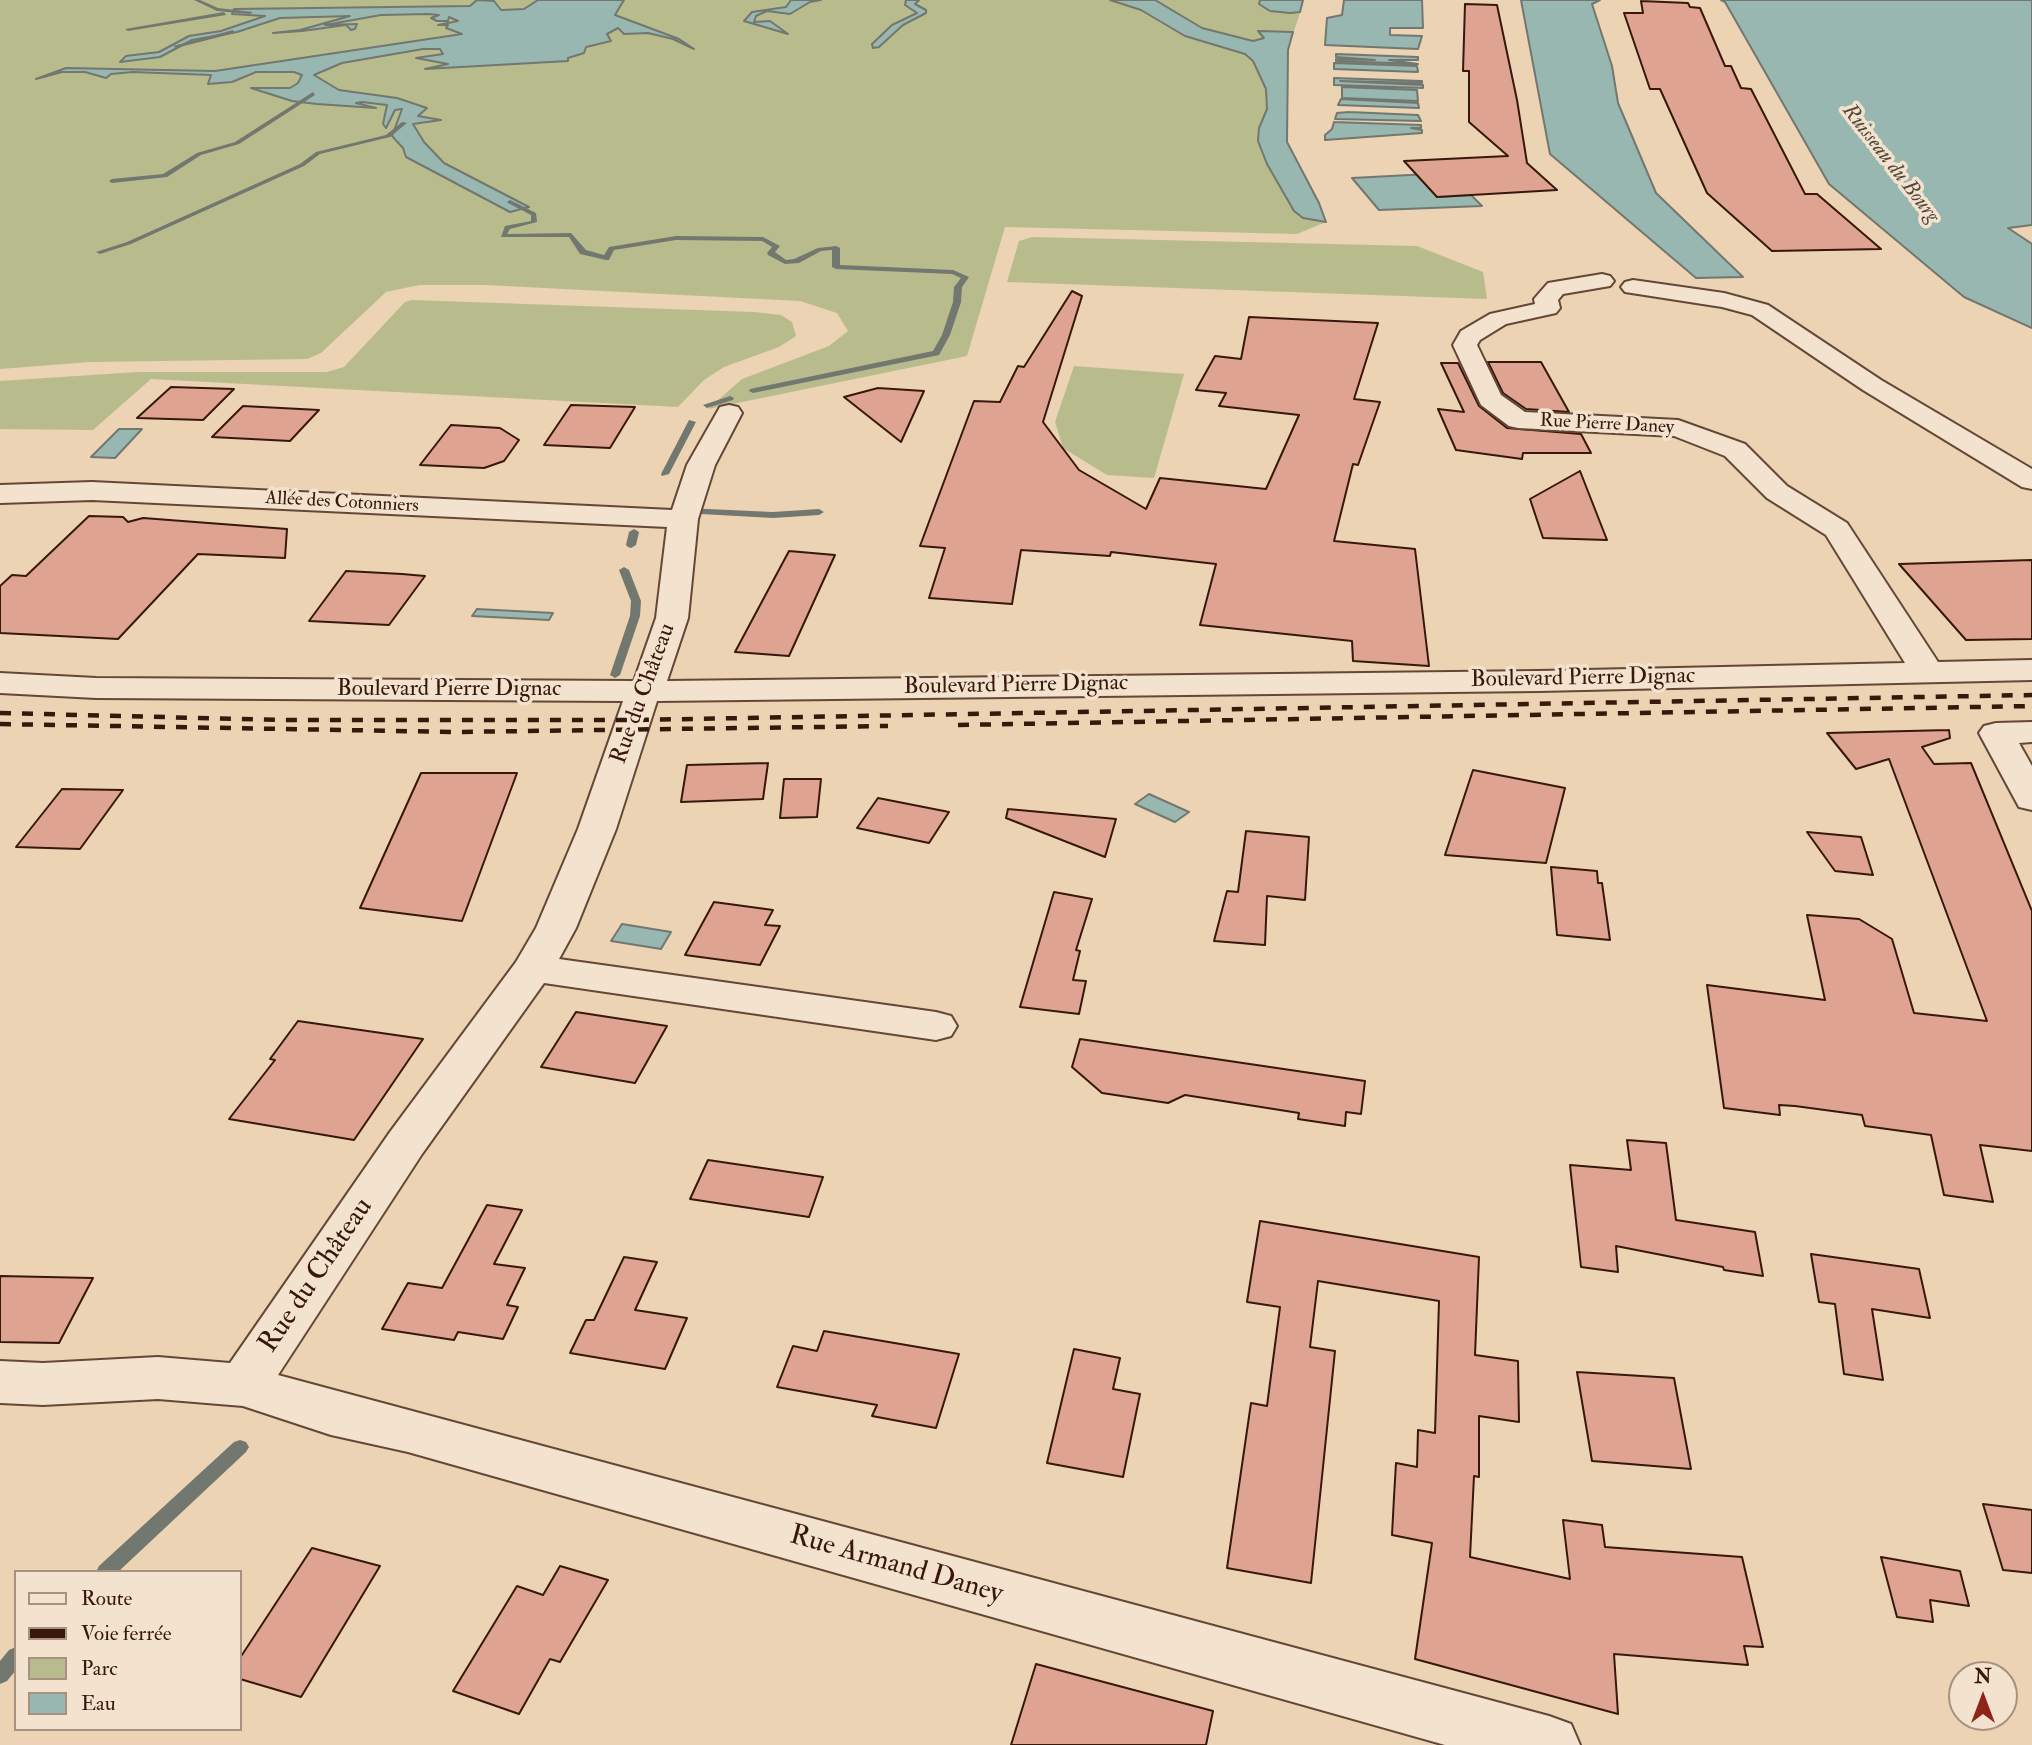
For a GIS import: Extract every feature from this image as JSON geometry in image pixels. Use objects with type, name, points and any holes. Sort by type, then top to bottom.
[{"type":"street","name":"Rue Pierre Daney","points":[[1602,281],[1556,288],[1546,299],[1548,308],[1497,319],[1470,336],[1465,345],[1490,399],[1518,420],[1678,428],[1735,450],[1777,492],[1837,529],[1928,673]]},
{"type":"street","points":[[1633,287],[1724,299],[1760,310],[1872,384],[2032,481]]},
{"type":"street","name":"Rue du Château","points":[[243,1385],[406,1143],[533,968],[556,928],[597,829],[672,618],[683,519],[701,465],[729,413]]},
{"type":"street","name":"Allée des Cotonniers","points":[[0,494],[92,491],[683,519]]},
{"type":"street","name":"Boulevard Pierre Dignac","points":[[0,683],[96,688],[646,691],[1539,681],[2032,670]]},
{"type":"street","points":[[2032,732],[1996,733],[2032,799]]},
{"type":"street","points":[[533,968],[936,1026]]},
{"type":"street","points":[[0,1382],[43,1384],[159,1378],[243,1385]]},
{"type":"street","name":"Rue Armand Daney","points":[[243,1385],[331,1413],[408,1430],[1549,1745]]},
{"type":"green space","points":[[0,0],[1304,0],[1288,50],[1287,142],[1326,222],[1297,234],[1005,227],[967,356],[708,409],[742,379],[829,346],[848,331],[837,313],[800,301],[485,285],[419,285],[386,292],[321,353],[307,359],[90,362],[0,369]]},
{"type":"green space","points":[[1032,237],[1417,246],[1483,272],[1487,299],[1007,282],[1019,241]]},
{"type":"green space","points":[[412,300],[754,312],[781,315],[792,322],[796,336],[779,347],[724,367],[704,380],[678,407],[151,379],[93,430],[0,429],[0,381],[138,372],[327,372],[344,367],[405,302]]},
{"type":"green space","points":[[1074,366],[1184,374],[1154,478],[1107,475],[1063,448],[1055,422]]},
{"type":"water","points":[[477,0],[494,1],[501,10],[524,9],[538,0],[624,0],[615,15],[679,39],[694,49],[673,39],[648,33],[624,34],[618,28],[607,34],[611,41],[586,47],[584,53],[568,58],[568,61],[425,69],[448,64],[416,58],[443,54],[440,49],[423,49],[342,63],[314,75],[339,90],[397,98],[427,108],[418,116],[441,120],[413,124],[424,142],[444,163],[529,207],[510,212],[406,157],[403,148],[392,136],[402,109],[395,110],[386,128],[383,124],[387,105],[356,103],[376,108],[292,101],[251,88],[290,88],[298,83],[302,75],[294,72],[256,72],[232,82],[208,84],[211,75],[133,72],[111,74],[106,78],[85,72],[62,72],[36,79],[66,68],[215,71],[462,34],[446,28],[448,25],[438,25],[458,21],[449,17],[448,21],[437,21],[431,18],[439,15],[428,14],[381,15],[325,25],[357,24],[355,29],[351,30],[346,25],[273,33],[300,30],[350,16],[280,18],[237,32],[192,40],[160,57],[120,62],[126,56],[159,52],[189,36],[221,31],[265,16],[232,14],[234,9],[470,6]]},
{"type":"water","points":[[791,0],[821,0],[810,2],[790,14],[767,11],[756,16],[754,22],[770,21],[788,34],[744,21],[752,12],[786,7]]},
{"type":"water","points":[[906,0],[919,0],[915,4],[926,10],[926,13],[903,25],[879,47],[873,48],[872,44],[892,25],[917,13],[905,5]]},
{"type":"water","points":[[1110,0],[1155,0],[1202,28],[1253,41],[1264,38],[1258,31],[1293,32],[1288,50],[1287,142],[1326,222],[1303,218],[1294,211],[1267,164],[1258,141],[1259,128],[1267,109],[1266,89],[1253,61],[1245,54],[1185,36],[1141,10]]},
{"type":"water","points":[[1260,0],[1303,0],[1300,12],[1290,13],[1270,11],[1259,4]]},
{"type":"water","points":[[1344,0],[1422,0],[1423,28],[1390,28],[1390,35],[1422,36],[1418,49],[1325,45],[1327,18],[1342,15]]},
{"type":"water","points":[[1521,0],[1600,0],[1592,4],[1612,66],[1618,103],[1656,193],[1743,277],[1696,278],[1550,154]]},
{"type":"water","name":"Ruisseau du Bourg","points":[[1721,0],[2032,0],[2032,225],[2008,228],[2032,244],[2032,328],[1964,297],[1829,184],[1725,2]]},
{"type":"water","points":[[1336,54],[1418,57],[1418,60],[1389,60],[1418,64],[1336,61],[1375,60],[1336,57]]},
{"type":"water","points":[[1334,63],[1417,66],[1418,72],[1334,69]]},
{"type":"water","points":[[1334,78],[1422,81],[1340,81],[1423,85],[1423,88],[1334,85]]},
{"type":"water","points":[[1342,87],[1417,90],[1418,101],[1342,98]]},
{"type":"water","points":[[1341,99],[1418,103],[1419,108],[1338,105]]},
{"type":"water","points":[[1337,113],[1418,115],[1421,121],[1335,119]]},
{"type":"water","points":[[1334,122],[1421,125],[1421,128],[1411,128],[1422,130],[1422,133],[1325,140],[1325,135],[1332,129]]},
{"type":"water","points":[[1449,173],[1437,197],[1471,195],[1482,206],[1379,210],[1352,178]]},
{"type":"water","points":[[119,429],[142,429],[115,458],[91,457]]},
{"type":"water","points":[[477,609],[553,613],[549,620],[472,616]]},
{"type":"water","points":[[1149,794],[1189,812],[1175,822],[1135,804]]},
{"type":"water","points":[[622,924],[671,932],[661,949],[611,941]]},
{"type":"building","points":[[1641,1],[1688,3],[1690,7],[1700,8],[1725,66],[1731,66],[1741,88],[1751,89],[1805,194],[1817,194],[1881,249],[1772,251],[1707,193],[1660,89],[1650,89],[1624,13],[1643,13]]},
{"type":"building","points":[[1465,4],[1497,5],[1527,163],[1557,190],[1437,197],[1404,161],[1508,156],[1469,122],[1469,71],[1463,71]]},
{"type":"building","points":[[1072,291],[1082,296],[1043,422],[1079,470],[1146,509],[1160,478],[1266,489],[1299,415],[1219,406],[1226,393],[1196,390],[1215,356],[1241,359],[1249,317],[1378,323],[1354,399],[1380,402],[1358,465],[1353,464],[1334,541],[1415,549],[1429,666],[1353,661],[1352,641],[1200,625],[1216,564],[1111,552],[1110,556],[1021,550],[1012,604],[929,598],[945,548],[920,546],[974,401],[1000,402],[1018,366],[1024,367]]},
{"type":"building","points":[[1488,362],[1541,362],[1569,412],[1526,409],[1503,393]]},
{"type":"building","points":[[1441,363],[1458,363],[1479,406],[1507,428],[1581,434],[1591,453],[1523,453],[1522,459],[1456,450],[1438,409],[1464,412]]},
{"type":"building","points":[[171,387],[234,389],[203,420],[137,418]]},
{"type":"building","points":[[878,388],[924,391],[901,442],[844,397]]},
{"type":"building","points":[[571,405],[635,407],[610,448],[544,445]]},
{"type":"building","points":[[243,406],[319,410],[290,441],[212,437]]},
{"type":"building","points":[[451,425],[500,428],[519,440],[504,461],[484,468],[420,465]]},
{"type":"building","points":[[1580,471],[1607,540],[1543,538],[1530,499]]},
{"type":"building","points":[[89,516],[123,517],[128,522],[143,518],[287,529],[285,558],[198,554],[118,639],[0,633],[0,586],[12,575],[26,576]]},
{"type":"building","points":[[789,551],[835,555],[789,656],[735,652]]},
{"type":"building","points":[[2032,560],[2032,639],[1966,640],[1899,564]]},
{"type":"building","points":[[346,571],[425,576],[389,625],[309,621]]},
{"type":"building","points":[[1949,730],[1950,738],[1922,747],[1934,764],[1971,763],[2032,911],[2032,1151],[1980,1145],[1993,1202],[1944,1195],[1931,1135],[1865,1126],[1862,1115],[1795,1106],[1779,1105],[1780,1115],[1724,1108],[1707,985],[1825,1000],[1807,915],[1859,919],[1892,939],[1914,1013],[1987,1021],[1889,759],[1856,769],[1827,733]]},
{"type":"building","points":[[768,763],[763,799],[681,802],[687,765]]},
{"type":"building","points":[[1473,770],[1565,788],[1546,863],[1445,855]]},
{"type":"building","points":[[421,773],[517,773],[462,921],[360,908]]},
{"type":"building","points":[[784,779],[821,779],[817,817],[780,818]]},
{"type":"building","points":[[62,789],[123,790],[80,849],[16,847]]},
{"type":"building","points":[[878,798],[949,812],[929,843],[857,828]]},
{"type":"building","points":[[1008,809],[1116,819],[1105,857],[1006,818]]},
{"type":"building","points":[[1246,831],[1309,837],[1305,900],[1267,896],[1265,945],[1214,941],[1227,891],[1238,892]]},
{"type":"building","points":[[1807,832],[1861,837],[1873,875],[1835,871]]},
{"type":"building","points":[[1551,867],[1597,871],[1598,883],[1602,883],[1610,940],[1557,935]]},
{"type":"building","points":[[1054,892],[1092,899],[1076,950],[1080,951],[1073,980],[1086,981],[1079,1014],[1020,1007]]},
{"type":"building","points":[[714,902],[773,910],[765,925],[780,926],[760,965],[685,955]]},
{"type":"building","points":[[576,1012],[667,1026],[635,1083],[541,1067]]},
{"type":"building","points":[[298,1021],[423,1039],[354,1140],[229,1119],[275,1060],[270,1059]]},
{"type":"building","points":[[1080,1039],[1365,1081],[1361,1114],[1346,1112],[1345,1126],[1298,1119],[1299,1113],[1185,1095],[1168,1103],[1102,1093],[1072,1067]]},
{"type":"building","points":[[1627,1140],[1666,1143],[1676,1220],[1755,1232],[1763,1276],[1616,1246],[1618,1272],[1581,1267],[1570,1165],[1631,1170]]},
{"type":"building","points":[[708,1160],[823,1177],[809,1217],[690,1199]]},
{"type":"building","points":[[487,1205],[522,1210],[494,1264],[525,1268],[507,1305],[518,1307],[503,1339],[458,1332],[454,1340],[382,1329],[408,1283],[442,1288]]},
{"type":"building","points":[[1260,1221],[1479,1257],[1475,1355],[1518,1361],[1519,1422],[1479,1416],[1479,1477],[1474,1476],[1470,1557],[1570,1579],[1563,1520],[1602,1525],[1605,1547],[1742,1557],[1763,1647],[1744,1646],[1748,1665],[1614,1654],[1618,1714],[1415,1659],[1432,1543],[1392,1535],[1396,1463],[1417,1467],[1418,1430],[1435,1433],[1439,1301],[1318,1281],[1310,1347],[1335,1351],[1311,1583],[1227,1568],[1251,1403],[1267,1406],[1280,1307],[1247,1302]]},
{"type":"building","points":[[1811,1254],[1919,1269],[1930,1318],[1872,1309],[1883,1380],[1844,1374],[1835,1304],[1819,1302]]},
{"type":"building","points":[[624,1257],[657,1262],[635,1310],[687,1318],[665,1369],[570,1353],[586,1320],[594,1320]]},
{"type":"building","points":[[0,1276],[93,1278],[59,1343],[0,1342]]},
{"type":"building","points":[[824,1331],[959,1354],[936,1428],[872,1416],[877,1405],[777,1387],[793,1346],[817,1351]]},
{"type":"building","points":[[1074,1349],[1120,1358],[1113,1389],[1140,1394],[1123,1477],[1047,1463]]},
{"type":"building","points":[[1577,1372],[1674,1378],[1691,1469],[1592,1461]]},
{"type":"building","points":[[1983,1504],[2032,1510],[2032,1573],[2003,1570]]},
{"type":"building","points":[[312,1548],[380,1566],[301,1697],[242,1680],[242,1655]]},
{"type":"building","points":[[1881,1557],[1960,1571],[1969,1606],[1930,1600],[1933,1622],[1897,1617]]},
{"type":"building","points":[[560,1566],[608,1580],[560,1662],[550,1659],[519,1714],[453,1691],[517,1586],[543,1595]]},
{"type":"building","points":[[1036,1664],[1213,1711],[1206,1745],[1011,1745]]},
{"type":"waterway","points":[[196,0],[217,9],[250,12]]},
{"type":"waterway","points":[[128,29],[224,14]]},
{"type":"waterway","points":[[176,46],[233,32]]},
{"type":"waterway","points":[[112,181],[165,176],[199,154],[237,143],[313,94]]},
{"type":"waterway","points":[[100,252],[129,243],[302,165],[318,153],[388,136],[404,123]]},
{"type":"waterway","points":[[510,202],[534,214],[534,222],[507,227],[503,236],[571,235],[583,252],[606,258],[611,248],[676,238],[763,239],[776,246],[771,253],[785,262],[796,261],[820,249],[836,248],[836,267],[953,272],[965,277],[958,287],[957,302],[946,335],[936,353],[753,391]]},
{"type":"waterway","points":[[707,405],[730,398]]},
{"type":"waterway","points":[[665,474],[692,422]]},
{"type":"waterway","points":[[686,511],[773,515],[819,512]]},
{"type":"waterway","points":[[631,545],[634,532]]},
{"type":"waterway","points":[[615,675],[635,616],[636,601],[624,570]]},
{"type":"waterway","points":[[107,1570],[240,1447]]},
{"type":"waterway","points":[[0,1675],[14,1658]]},
{"type":"railway","points":[[0,713],[281,720],[634,720],[2032,695]]},
{"type":"railway","points":[[958,725],[2032,706]]},
{"type":"railway","points":[[0,724],[456,732],[888,726]]}]
